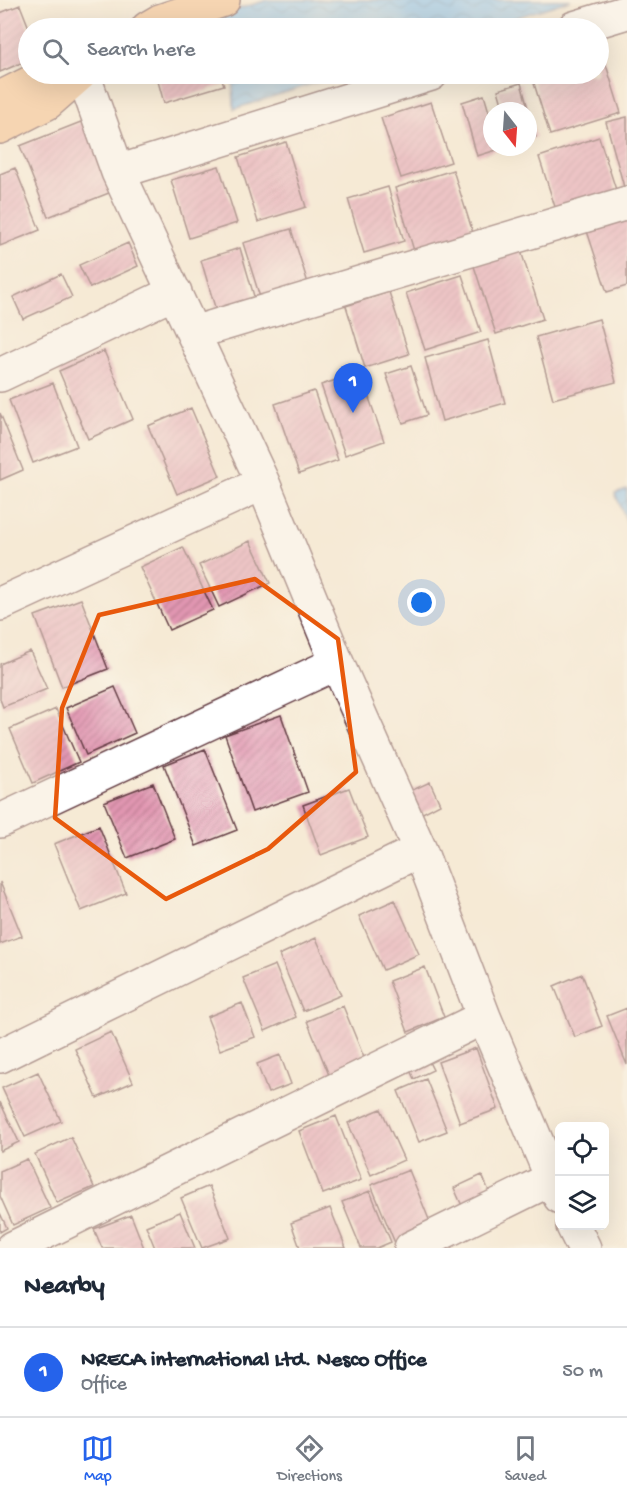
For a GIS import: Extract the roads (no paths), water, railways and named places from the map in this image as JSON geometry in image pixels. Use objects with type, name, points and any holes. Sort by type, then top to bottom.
[{"type":"main road","points":[[169,18],[223,0]]},
{"type":"main road","points":[[0,98],[28,84]]},
{"type":"main road","points":[[0,127],[47,103],[70,84]]},
{"type":"street","points":[[607,18],[627,12]]},
{"type":"street","points":[[86,84],[118,172],[263,483],[337,663],[420,850],[484,1017],[555,1188],[411,1248]]},
{"type":"street","points":[[118,172],[399,84]]},
{"type":"street","points":[[194,333],[627,203]]},
{"type":"street","points":[[0,375],[175,292]]},
{"type":"street","points":[[0,604],[263,483]]},
{"type":"street","points":[[0,821],[337,663]]},
{"type":"street","points":[[0,1056],[420,850]]},
{"type":"street","points":[[13,1248],[484,1017]]},
{"type":"street","points":[[575,1230],[584,1248]]},
{"type":"water","points":[[268,0],[571,0],[514,18],[211,17]]},
{"type":"water","points":[[233,84],[313,84],[234,109]]},
{"type":"water","points":[[627,489],[627,522],[615,493]]},
{"type":"place","name":"NRECA international Ltd. Nesco Offjce","points":[[353,413]]}]
